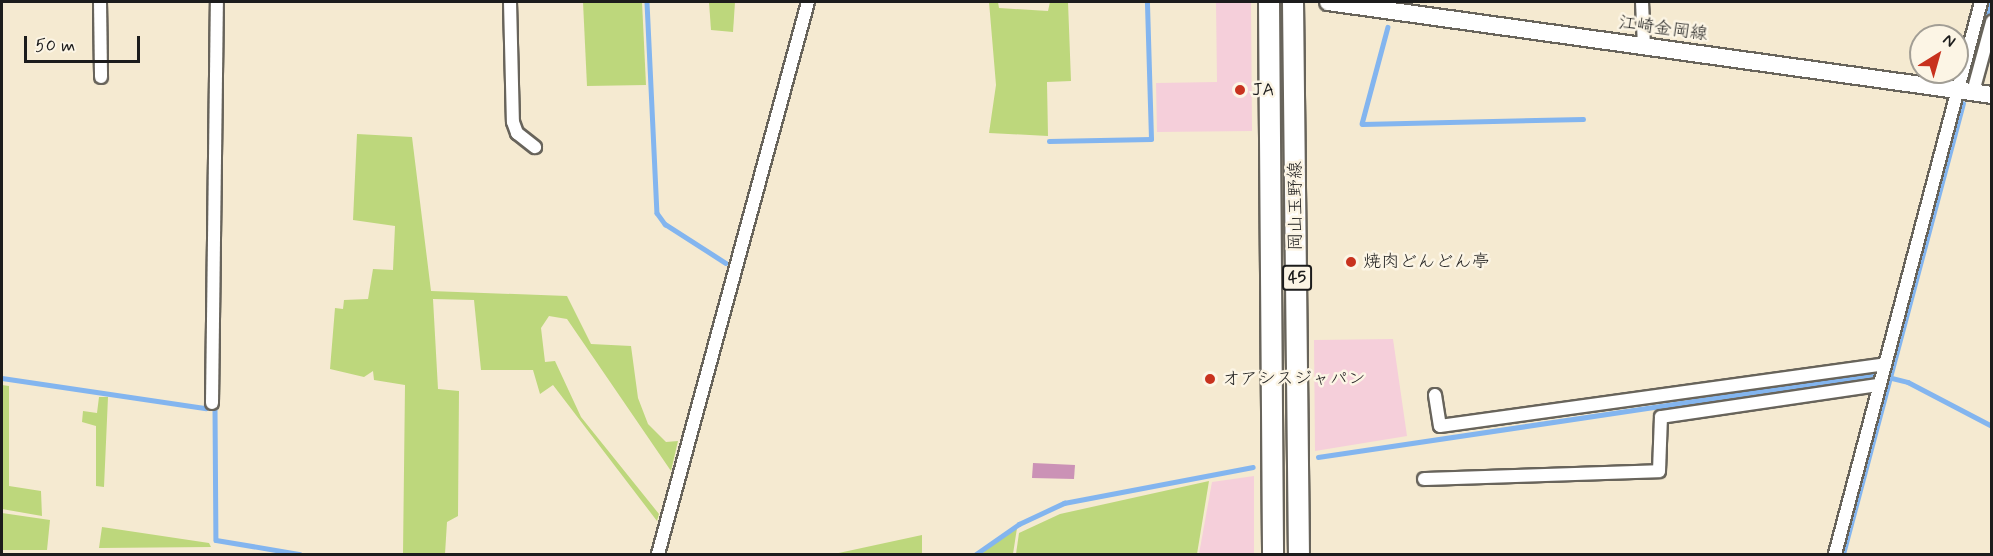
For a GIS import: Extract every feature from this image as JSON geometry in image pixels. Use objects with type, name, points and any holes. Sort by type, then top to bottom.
[{"type":"main road","name":"岡山玉野線","points":[[1269,2],[1273,555]]},
{"type":"main road","name":"岡山玉野線","points":[[1293,2],[1299,555]]},
{"type":"main road","name":"江崎金岡線","points":[[1328,2],[1386,5],[1644,46],[1992,94]]},
{"type":"street","points":[[100,2],[101,77]]},
{"type":"street","points":[[212,403],[217,2]]},
{"type":"street","points":[[510,2],[513,122],[517,134],[536,147]]},
{"type":"street","points":[[658,555],[808,2]]},
{"type":"street","points":[[1642,2],[1644,46]]},
{"type":"street","points":[[1835,555],[1956,89],[1981,2]]},
{"type":"street","points":[[1973,92],[1992,22]]},
{"type":"street","points":[[1435,394],[1440,426],[1882,374]]},
{"type":"street","points":[[1424,479],[1659,471],[1661,417],[1882,374]]},
{"type":"shaded area","points":[[1216,3],[1251,3],[1252,131],[1157,132],[1156,83],[1217,82]]},
{"type":"shaded area","points":[[1393,339],[1407,436],[1315,451],[1314,340]]},
{"type":"shaded area","points":[[1254,476],[1254,554],[1199,554],[1212,482]]},
{"type":"green space","points":[[583,2],[642,2],[646,85],[587,86]]},
{"type":"green space","points":[[709,2],[735,2],[733,32],[711,30]]},
{"type":"green space","points":[[989,2],[998,2],[999,8],[1048,11],[1050,2],[1068,2],[1071,81],[1047,82],[1048,136],[989,133],[996,85]]},
{"type":"green space","points":[[357,134],[412,137],[431,291],[567,296],[591,344],[631,346],[638,398],[648,424],[666,442],[678,441],[671,471],[567,319],[549,316],[541,328],[545,362],[555,361],[581,417],[659,514],[657,521],[553,385],[540,394],[533,370],[481,370],[474,300],[433,299],[438,389],[459,391],[458,516],[447,522],[445,554],[403,554],[405,385],[374,380],[373,371],[364,377],[330,369],[335,308],[343,309],[344,300],[368,299],[373,269],[393,270],[395,226],[353,220]]},
{"type":"green space","points":[[2,385],[9,386],[9,486],[41,491],[42,516],[2,509]]},
{"type":"green space","points":[[99,397],[108,397],[104,487],[96,486],[96,426],[82,422],[83,411],[97,413]]},
{"type":"green space","points":[[1209,481],[1197,554],[1016,554],[1019,533],[1060,514]]},
{"type":"green space","points":[[2,513],[50,520],[47,550],[2,550]]},
{"type":"green space","points":[[102,527],[209,543],[211,547],[99,548]]},
{"type":"green space","points":[[1017,528],[1013,554],[981,554],[995,543]]},
{"type":"green space","points":[[922,535],[922,554],[834,554]]},
{"type":"building","points":[[1033,463],[1075,465],[1074,479],[1032,478]]},
{"type":"waterway","points":[[647,2],[657,213],[665,224],[726,263]]},
{"type":"waterway","points":[[1049,141],[1151,139],[1147,2]]},
{"type":"waterway","points":[[1970,75],[1990,2]]},
{"type":"waterway","points":[[1388,27],[1362,124],[1583,119]]},
{"type":"waterway","points":[[1843,554],[1963,104]]},
{"type":"waterway","points":[[1318,457],[1876,374],[1908,382],[1992,426]]},
{"type":"waterway","points":[[2,378],[206,408]]},
{"type":"waterway","points":[[215,408],[216,540],[300,554]]},
{"type":"waterway","points":[[976,554],[1019,524],[1064,503],[1253,467]]},
{"type":"place","name":"JA","points":[[1240,90]]},
{"type":"place","name":"焼肉どんどん亭","points":[[1351,262]]},
{"type":"place","name":"オアシスジャパン","points":[[1210,379]]}]
